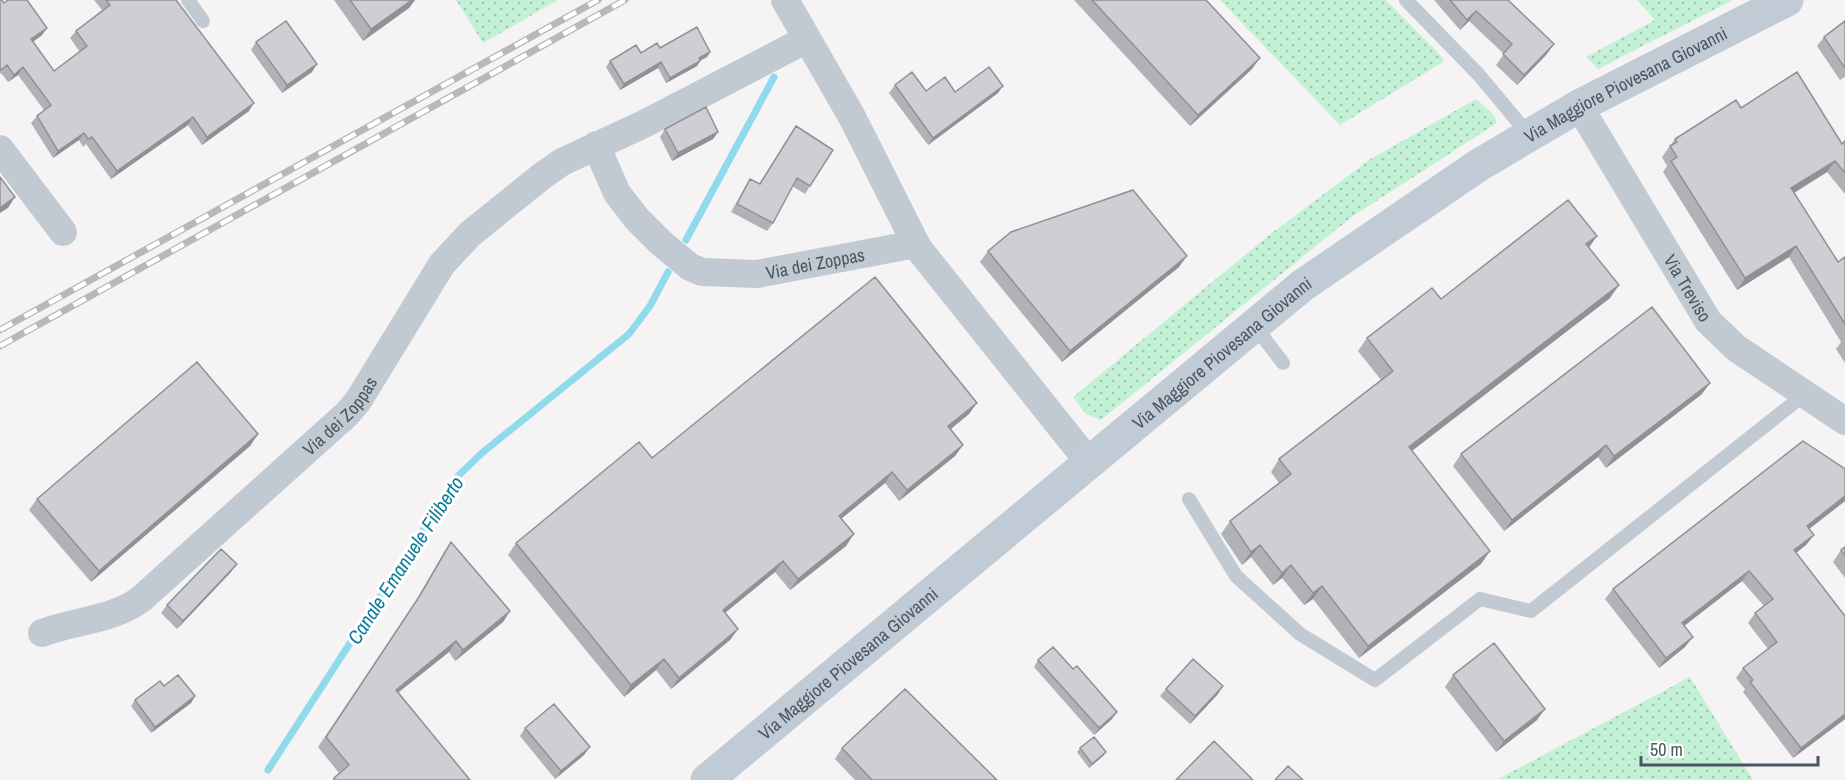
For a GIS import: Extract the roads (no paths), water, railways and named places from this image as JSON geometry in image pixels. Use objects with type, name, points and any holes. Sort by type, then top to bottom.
[{"type":"street","points":[[785,0],[852,117],[916,244],[942,281],[1088,461]]},
{"type":"street","name":"Via Maggiore Piovesana Giovanni","points":[[706,780],[1254,325],[1379,231],[1479,165],[1580,106],[1787,0]]},
{"type":"street","name":"Via dei Zoppas","points":[[42,633],[57,627],[116,614],[149,591],[347,414],[358,401],[442,264],[470,234],[542,176],[596,145],[644,124],[807,39]]},
{"type":"street","name":"Via Treviso","points":[[1580,106],[1708,321],[1736,348],[1845,421]]},
{"type":"street","name":"Via dei Zoppas","points":[[596,145],[617,193],[637,219],[690,267],[702,272],[757,274],[916,244]]},
{"type":"street","points":[[0,149],[63,232]]},
{"type":"lane","points":[[188,0],[203,21]]},
{"type":"lane","points":[[1406,0],[1479,75],[1529,135]]},
{"type":"lane","points":[[1254,325],[1283,363]]},
{"type":"lane","points":[[1189,500],[1236,576],[1300,634],[1375,680],[1480,599],[1531,610],[1805,394]]},
{"type":"waterway","name":"Canale Emanuele Filiberto","points":[[686,240],[774,77]]},
{"type":"waterway","name":"Canale Emanuele Filiberto","points":[[268,770],[458,476],[482,453],[629,334],[650,306],[668,272]]},
{"type":"railway","points":[[0,330],[598,0]]},
{"type":"railway","points":[[0,346],[625,0]]}]
